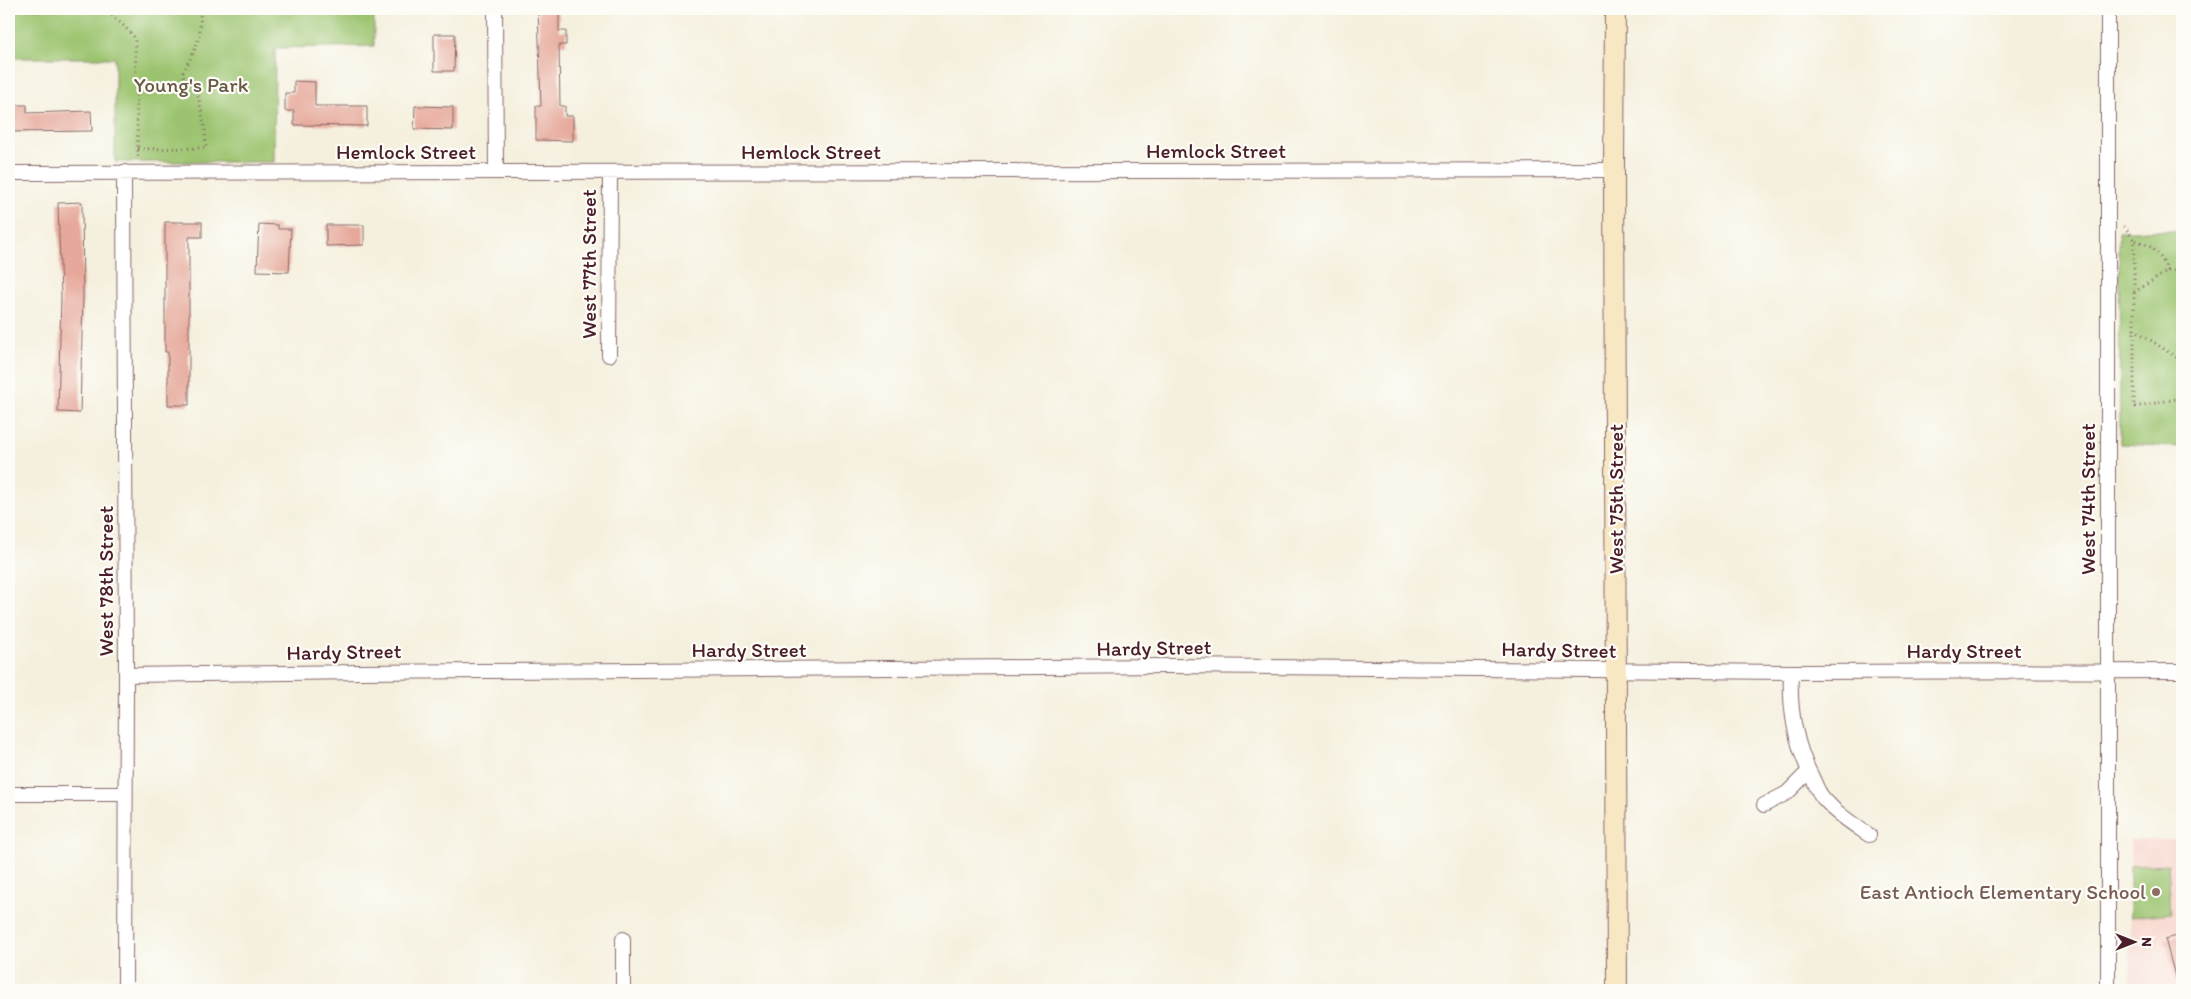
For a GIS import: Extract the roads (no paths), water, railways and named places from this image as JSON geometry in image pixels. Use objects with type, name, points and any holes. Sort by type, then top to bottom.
[{"type":"main road","name":"West 75th Street","points":[[1615,9],[1617,990]]},
{"type":"street","points":[[495,9],[496,171]]},
{"type":"street","name":"West 74th Street","points":[[2108,9],[2108,990]]},
{"type":"street","name":"Hemlock Street","points":[[9,173],[1614,170]]},
{"type":"street","name":"West 78th Street","points":[[124,172],[125,990]]},
{"type":"street","name":"West 77th Street","points":[[609,356],[610,173]]},
{"type":"street","name":"Hardy Street","points":[[126,675],[1170,666],[1791,672],[2182,671]]},
{"type":"street","points":[[1791,672],[1790,700],[1794,732],[1809,771],[1823,798],[1841,816],[1869,835]]},
{"type":"street","points":[[1764,805],[1787,793],[1809,771]]},
{"type":"street","points":[[9,794],[125,794]]},
{"type":"street","points":[[623,939],[623,990]]},
{"type":"place","name":"East Antioch Elementary School","points":[[2156,892]]},
{"type":"park label","name":"Young's Park","points":[[191,85]]}]
